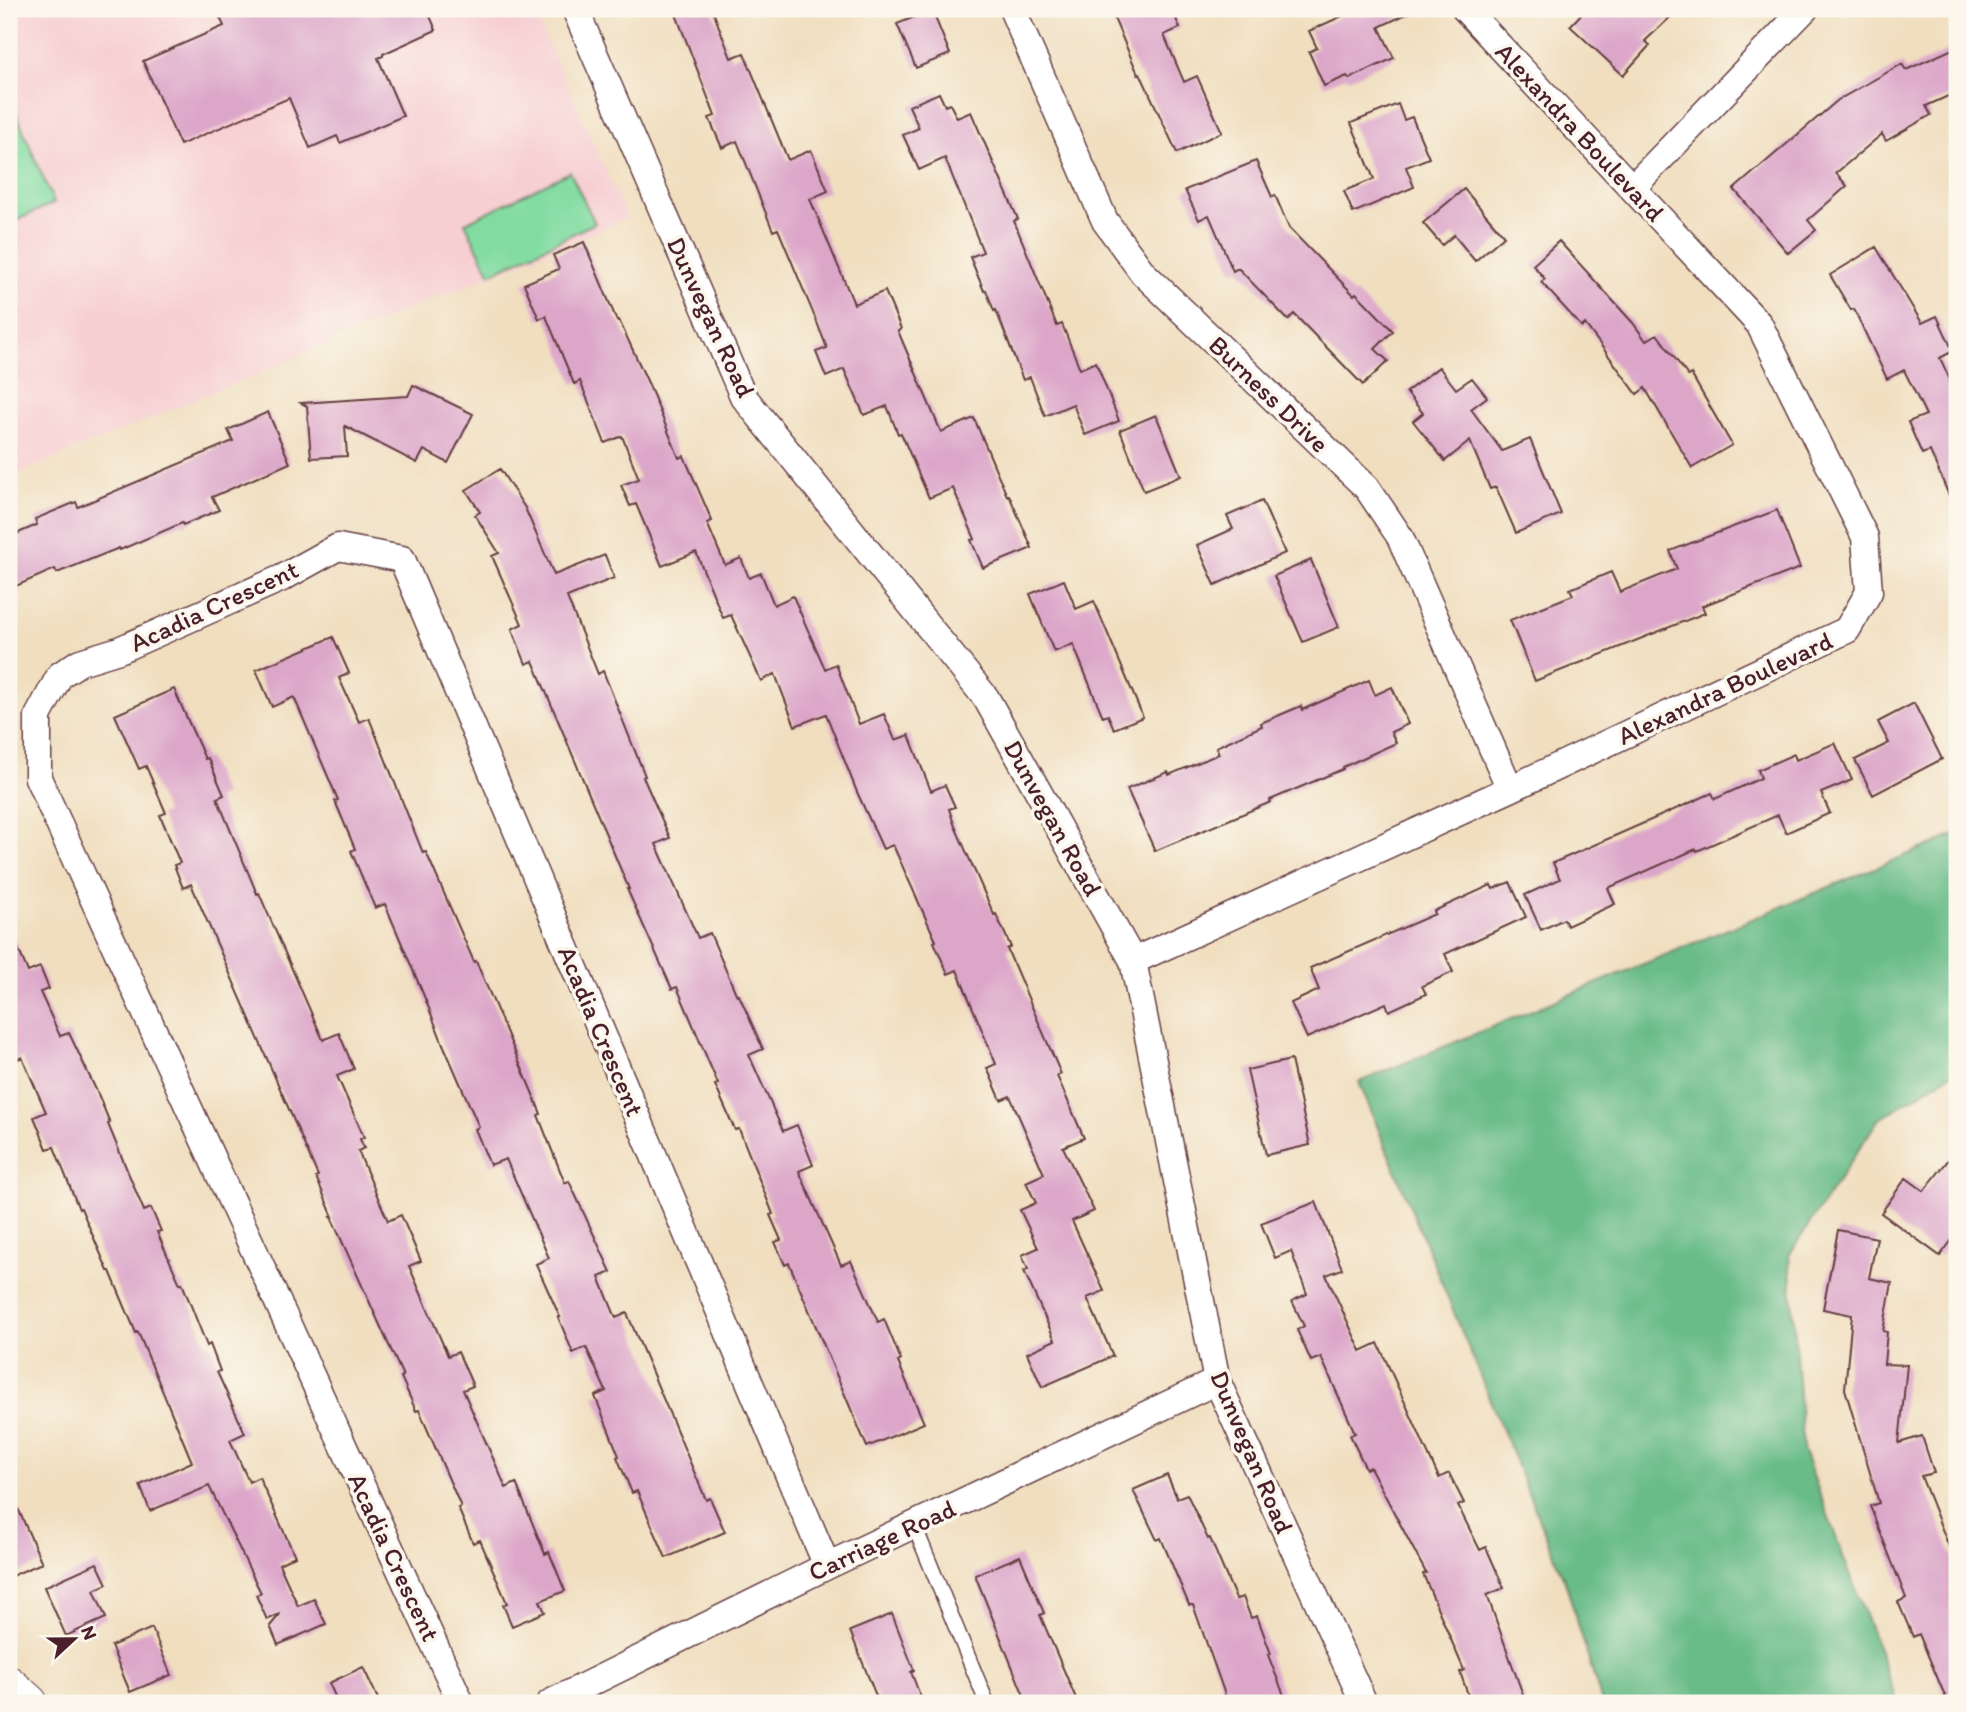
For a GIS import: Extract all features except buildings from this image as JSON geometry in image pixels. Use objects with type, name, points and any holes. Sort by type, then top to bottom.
[{"type":"street","name":"Dunvegan Road","points":[[575,9],[743,397],[986,698],[1133,961],[1217,1381],[1364,1703]]},
{"type":"street","name":"Burness Drive","points":[[1012,9],[1105,221],[1143,273],[1367,488],[1400,537],[1510,789]]},
{"type":"street","name":"Alexandra Boulevard","points":[[1133,961],[1847,631],[1869,592],[1865,537],[1759,324],[1465,9]]},
{"type":"street","points":[[1633,187],[1805,9]]},
{"type":"street","name":"Acadia Crescent","points":[[461,1703],[38,778],[38,716],[60,675],[80,662],[119,650],[282,578],[338,547],[402,559],[827,1566]]},
{"type":"street","name":"Carriage Road","points":[[552,1703],[827,1566],[1217,1381]]},
{"type":"street","points":[[9,1685],[29,1703]]},
{"type":"lane","points":[[914,1525],[987,1703]]},
{"type":"shaded area","points":[[9,9],[533,9],[627,218],[9,478]]},
{"type":"green space","points":[[9,97],[54,203],[15,221],[9,219]]},
{"type":"green space","points":[[570,172],[595,223],[490,274],[465,223]]},
{"type":"green space","points":[[1957,834],[1957,1070],[1878,1120],[1789,1255],[1803,1449],[1898,1703],[1602,1703],[1567,1587],[1359,1082]]}]
